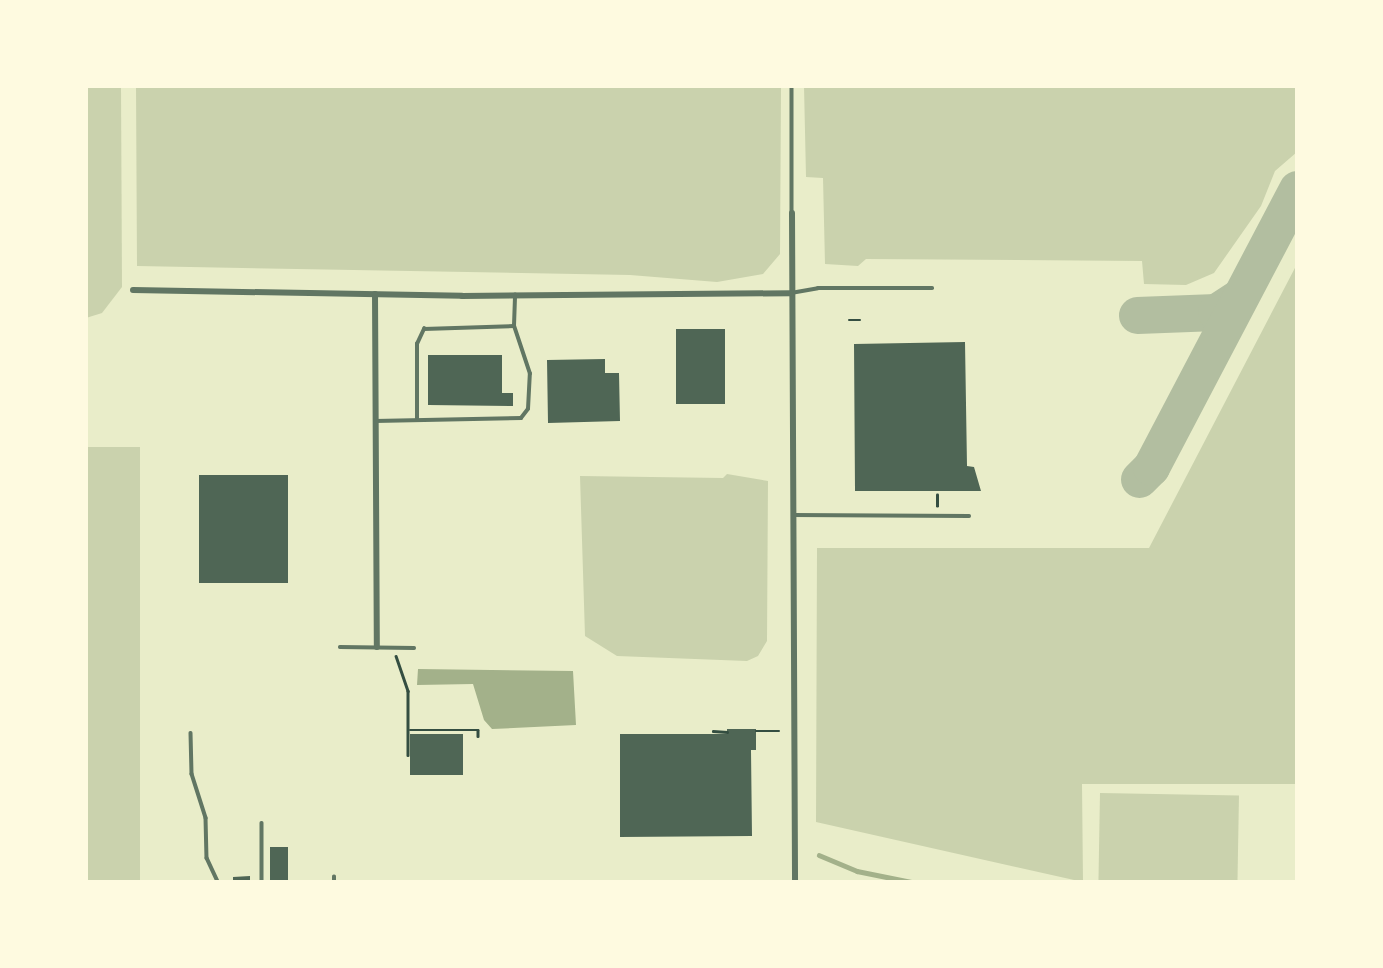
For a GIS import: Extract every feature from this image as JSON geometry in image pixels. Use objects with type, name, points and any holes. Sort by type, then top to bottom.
[{"type":"street","points":[[792,213],[795,882]]},
{"type":"street","points":[[133,290],[375,295],[791,293]]},
{"type":"street","points":[[375,295],[377,647]]},
{"type":"lane","points":[[792,86],[792,213]]},
{"type":"lane","points":[[791,293],[932,288]]},
{"type":"lane","points":[[375,421],[521,418],[528,409],[530,374],[514,326],[515,293]]},
{"type":"lane","points":[[417,420],[417,344],[424,329],[514,326]]},
{"type":"lane","points":[[793,514],[969,516]]},
{"type":"lane","points":[[340,647],[414,648]]},
{"type":"lane","points":[[191,733],[192,774],[206,818],[207,858],[218,882]]},
{"type":"lane","points":[[262,822],[262,882]]},
{"type":"path","points":[[849,320],[860,320]]},
{"type":"path","points":[[937,495],[937,506]]},
{"type":"path","points":[[396,655],[408,691],[408,755]]},
{"type":"path","points":[[409,730],[478,730],[478,736]]},
{"type":"path","points":[[713,731],[727,732]]},
{"type":"path","points":[[756,732],[779,731]]},
{"type":"shaded area","points":[[86,86],[121,86],[122,287],[102,313],[86,318]]},
{"type":"shaded area","points":[[136,86],[781,86],[780,254],[763,274],[717,282],[630,275],[137,266]]},
{"type":"shaded area","points":[[804,86],[1297,86],[1297,152],[1275,171],[1261,206],[1214,273],[1186,285],[1144,284],[1142,261],[866,259],[858,266],[825,264],[823,178],[806,177]]},
{"type":"shaded area","points":[[1297,264],[1297,784],[1082,784],[1083,882],[816,822],[817,548],[1149,548]]},
{"type":"shaded area","points":[[86,447],[140,447],[140,882],[86,882]]},
{"type":"shaded area","points":[[727,474],[768,481],[767,641],[758,656],[747,661],[617,656],[585,636],[580,476],[723,478]]},
{"type":"shaded area","points":[[418,669],[573,671],[576,725],[492,729],[484,720],[473,684],[417,685]]},
{"type":"shaded area","points":[[1100,793],[1239,795],[1237,882],[1098,882]]},
{"type":"building","points":[[676,329],[725,329],[725,404],[676,404]]},
{"type":"building","points":[[965,342],[967,466],[974,467],[981,491],[855,491],[854,344]]},
{"type":"building","points":[[428,355],[502,355],[502,393],[513,393],[513,406],[428,405]]},
{"type":"building","points":[[605,359],[605,373],[619,373],[620,421],[548,423],[547,360]]},
{"type":"building","points":[[199,475],[288,475],[288,583],[199,583]]},
{"type":"building","points":[[727,729],[756,729],[756,750],[751,750],[752,836],[620,837],[620,734],[727,734]]},
{"type":"building","points":[[410,734],[463,734],[463,775],[410,775]]},
{"type":"building","points":[[270,847],[288,847],[288,882],[270,882]]},
{"type":"building","points":[[250,876],[250,882],[233,882],[233,877]]},
{"type":"waterway","points":[[819,855],[857,871],[911,882]]},
{"type":"taxiway","points":[[1139,479],[1151,467],[1297,189]]},
{"type":"taxiway","points":[[1137,315],[1216,312],[1239,297]]}]
